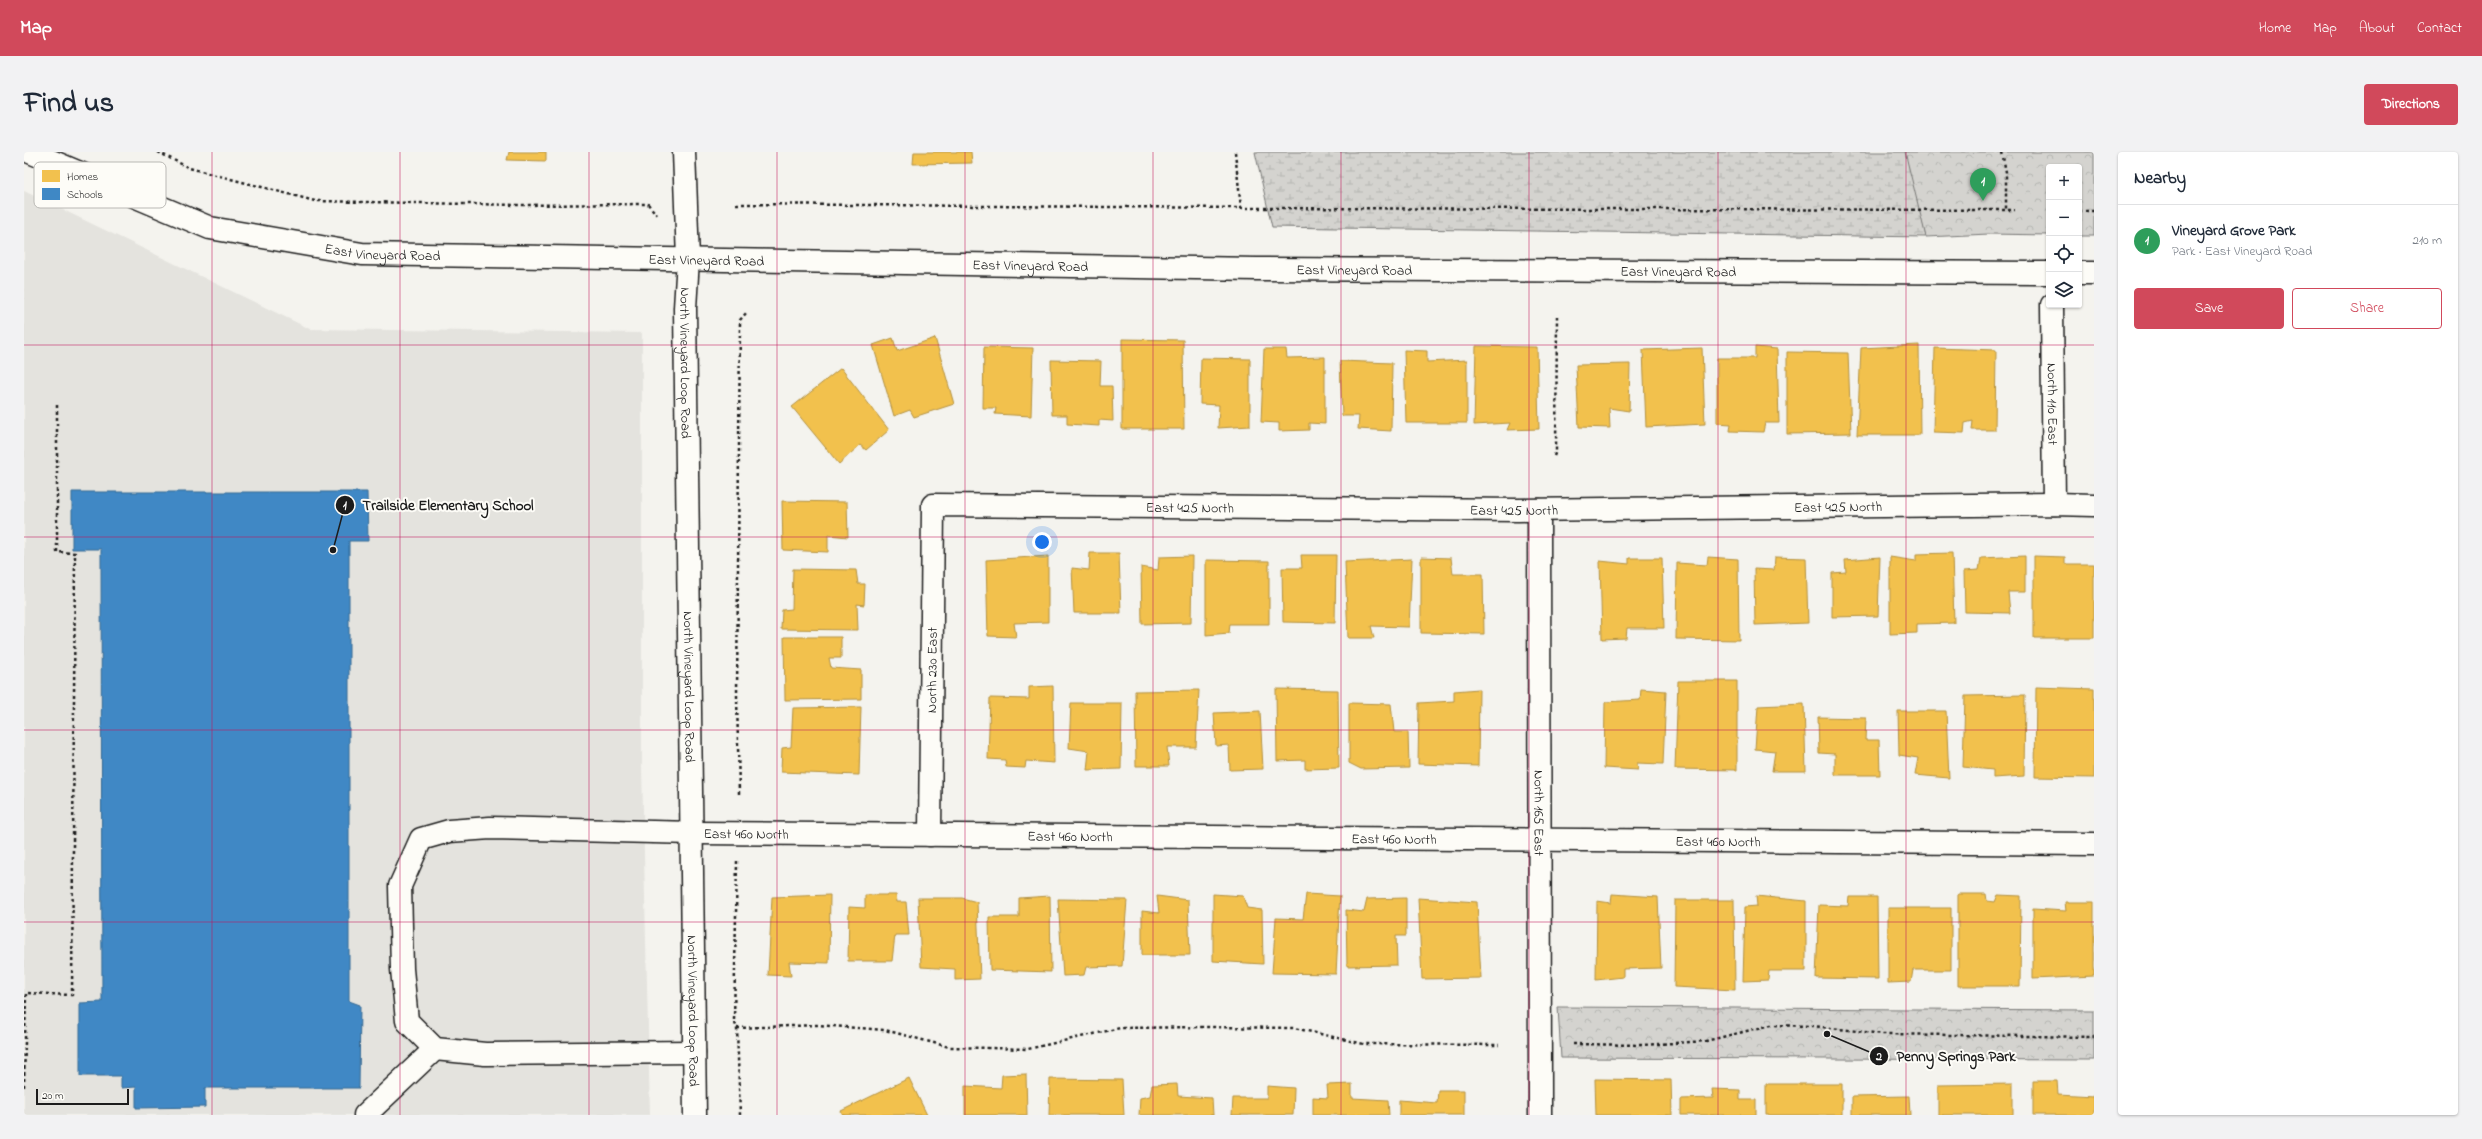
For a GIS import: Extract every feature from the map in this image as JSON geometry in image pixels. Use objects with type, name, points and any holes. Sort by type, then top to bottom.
[{"type":"street","name":"East Vineyard Road","points":[[30,152],[54,162]]},
{"type":"street","name":"North Vineyard Loop Road","points":[[684,152],[688,259],[686,308],[695,1115]]},
{"type":"street","name":"East Vineyard Road","points":[[163,208],[210,228],[362,254],[1257,269],[2046,273]]},
{"type":"street","points":[[2082,273],[2094,273]]},
{"type":"street","name":"North 110 East","points":[[2052,308],[2054,504]]},
{"type":"street","name":"East 425 North","points":[[933,505],[1539,510],[2054,504],[2094,505]]},
{"type":"street","name":"North 230 East","points":[[930,835],[933,505]]},
{"type":"street","name":"North 165 East","points":[[1539,510],[1540,1115]]},
{"type":"street","name":"East 460 North","points":[[435,1049],[407,1021],[402,969],[400,886],[421,839],[449,830],[490,828],[693,833],[2094,844]]},
{"type":"street","points":[[365,1115],[435,1049],[486,1054],[694,1052]]},
{"type":"path","points":[[158,152],[189,168],[315,200],[519,205],[648,204],[657,215]]},
{"type":"path","points":[[1235,152],[1241,208]]},
{"type":"path","points":[[2002,152],[2006,172],[2006,209]]},
{"type":"path","points":[[736,204],[1241,208],[2015,210]]},
{"type":"path","points":[[2082,211],[2094,211]]},
{"type":"path","points":[[739,794],[737,688],[740,320],[747,312]]},
{"type":"path","points":[[1554,456],[1556,451],[1557,316]]},
{"type":"path","points":[[24,1087],[26,993],[72,995],[75,553],[57,552],[57,404]]},
{"type":"path","points":[[737,861],[734,1021],[737,1028],[740,1115]]},
{"type":"path","points":[[737,1028],[818,1025],[885,1030],[949,1047],[1028,1049],[1120,1028],[1207,1027],[1294,1028],[1364,1044],[1499,1046]]},
{"type":"path","points":[[1573,1044],[1642,1045],[1706,1041],[1771,1025],[1813,1026],[1883,1034],[2094,1037]]},
{"type":"shaded area","points":[[24,191],[34,196],[34,208],[59,208],[310,329],[642,333],[642,767],[650,1115],[24,1115]]},
{"type":"green space","points":[[1255,152],[1908,152],[1926,237],[1272,227]]},
{"type":"green space","points":[[1905,152],[2094,152],[2094,236],[2082,236],[2082,164],[2046,164],[2046,235],[1989,234],[1926,237]]},
{"type":"green space","points":[[1558,1007],[2094,1010],[2094,1060],[1561,1058]]},
{"type":"building: Homes","points":[[509,152],[546,152],[546,161],[507,160]]},
{"type":"building: Homes","points":[[914,152],[971,152],[972,163],[913,164]]},
{"type":"building: Homes","points":[[893,338],[897,351],[935,338],[954,404],[914,417],[910,410],[894,416],[873,345]]},
{"type":"building: Homes","points":[[1122,339],[1183,340],[1184,429],[1122,429]]},
{"type":"building: Homes","points":[[1919,345],[1920,435],[1857,435],[1861,348]]},
{"type":"building: Homes","points":[[1476,346],[1537,347],[1539,429],[1507,430],[1510,423],[1474,425]]},
{"type":"building: Homes","points":[[984,347],[1033,348],[1031,416],[995,414],[996,408],[983,408]]},
{"type":"building: Homes","points":[[1755,347],[1777,349],[1779,423],[1765,423],[1763,432],[1730,431],[1731,424],[1717,423],[1717,358],[1755,358]]},
{"type":"building: Homes","points":[[1702,348],[1705,424],[1646,427],[1643,350]]},
{"type":"building: Homes","points":[[1935,348],[1996,350],[1995,430],[1972,430],[1973,421],[1965,423],[1964,433],[1933,432]]},
{"type":"building: Homes","points":[[1264,349],[1286,349],[1287,358],[1325,357],[1325,424],[1309,423],[1309,430],[1279,431],[1279,423],[1261,422]]},
{"type":"building: Homes","points":[[1404,350],[1427,351],[1427,362],[1467,360],[1467,423],[1406,423]]},
{"type":"building: Homes","points":[[1787,352],[1848,353],[1851,433],[1787,434]]},
{"type":"building: Homes","points":[[1201,358],[1250,359],[1250,426],[1218,428],[1219,405],[1200,404]]},
{"type":"building: Homes","points":[[1051,360],[1101,361],[1100,386],[1112,386],[1113,421],[1099,420],[1099,426],[1067,424],[1067,415],[1052,415]]},
{"type":"building: Homes","points":[[1340,361],[1392,363],[1391,431],[1358,429],[1359,416],[1342,416]]},
{"type":"building: Homes","points":[[1630,364],[1629,411],[1609,408],[1610,428],[1579,427],[1576,365]]},
{"type":"building: Homes","points":[[841,368],[889,430],[866,450],[860,445],[839,464],[792,407]]},
{"type":"building: Homes","points":[[782,501],[847,502],[848,537],[828,535],[828,552],[783,550]]},
{"type":"building: Homes","points":[[1090,553],[1119,553],[1121,613],[1074,613],[1072,568],[1089,570]]},
{"type":"building: Homes","points":[[1952,553],[1954,623],[1917,624],[1917,633],[1890,634],[1890,557],[1916,561],[1916,554]]},
{"type":"building: Homes","points":[[1301,555],[1336,555],[1335,623],[1283,622],[1282,568],[1302,568]]},
{"type":"building: Homes","points":[[1048,556],[1048,622],[1014,623],[1016,637],[988,636],[986,560]]},
{"type":"building: Homes","points":[[1192,556],[1191,623],[1142,624],[1141,567],[1158,570],[1159,557]]},
{"type":"building: Homes","points":[[2025,556],[2025,592],[2008,592],[2010,613],[1965,612],[1964,571],[1979,570],[1981,558]]},
{"type":"building: Homes","points":[[2034,556],[2065,557],[2065,564],[2094,564],[2094,638],[2034,638]]},
{"type":"building: Homes","points":[[1421,557],[1451,558],[1453,574],[1483,574],[1484,634],[1421,633]]},
{"type":"building: Homes","points":[[1708,557],[1738,559],[1739,640],[1676,639],[1677,563],[1707,565]]},
{"type":"building: Homes","points":[[1775,557],[1806,558],[1808,623],[1755,625],[1754,569],[1774,570]]},
{"type":"building: Homes","points":[[1880,557],[1878,616],[1832,617],[1832,573],[1846,572],[1845,560]]},
{"type":"building: Homes","points":[[1629,558],[1662,558],[1664,628],[1627,628],[1626,638],[1602,639],[1600,561],[1629,564]]},
{"type":"building: Homes","points":[[1412,559],[1409,627],[1371,626],[1374,638],[1348,638],[1345,562]]},
{"type":"building: Homes","points":[[1206,560],[1269,561],[1269,624],[1230,624],[1229,633],[1206,635]]},
{"type":"building: Homes","points":[[793,569],[856,570],[858,584],[865,584],[864,605],[857,604],[858,630],[781,629],[782,610],[792,609]]},
{"type":"building: Homes","points":[[784,637],[841,637],[841,658],[829,658],[831,668],[861,670],[861,699],[785,700]]},
{"type":"building: Homes","points":[[1678,681],[1737,681],[1737,770],[1675,769]]},
{"type":"building: Homes","points":[[1053,686],[1054,763],[1026,761],[1025,768],[1006,767],[1005,760],[988,759],[990,698],[1029,699],[1029,687]]},
{"type":"building: Homes","points":[[2036,687],[2094,689],[2094,778],[2035,777]]},
{"type":"building: Homes","points":[[1276,689],[1338,690],[1339,768],[1305,769],[1305,760],[1277,761]]},
{"type":"building: Homes","points":[[1479,689],[1478,766],[1418,764],[1419,703],[1454,701],[1454,691]]},
{"type":"building: Homes","points":[[1641,689],[1666,691],[1663,764],[1637,763],[1638,770],[1604,768],[1605,702],[1640,700]]},
{"type":"building: Homes","points":[[1199,690],[1196,747],[1167,747],[1169,766],[1136,766],[1135,691]]},
{"type":"building: Homes","points":[[2025,695],[2024,776],[1993,778],[1993,770],[1963,767],[1965,696]]},
{"type":"building: Homes","points":[[1071,703],[1122,703],[1121,769],[1087,770],[1089,751],[1069,748]]},
{"type":"building: Homes","points":[[1349,703],[1391,704],[1394,732],[1408,732],[1409,768],[1361,769],[1349,763]]},
{"type":"building: Homes","points":[[1804,704],[1806,771],[1772,771],[1775,751],[1755,749],[1758,706]]},
{"type":"building: Homes","points":[[861,707],[859,775],[781,772],[782,748],[791,747],[793,708]]},
{"type":"building: Homes","points":[[1260,711],[1263,769],[1230,770],[1229,745],[1216,746],[1214,713]]},
{"type":"building: Homes","points":[[1898,711],[1946,711],[1949,778],[1915,775],[1918,758],[1899,755]]},
{"type":"building: Homes","points":[[1818,717],[1866,718],[1865,740],[1879,740],[1880,775],[1835,775],[1835,754],[1819,753]]},
{"type":"building: Homes","points":[[1213,894],[1243,896],[1247,908],[1262,910],[1263,964],[1213,961]]},
{"type":"building: Homes","points":[[1306,894],[1340,896],[1336,974],[1272,973],[1276,918],[1303,919]]},
{"type":"building: Homes","points":[[1612,894],[1658,897],[1661,968],[1623,969],[1623,977],[1596,980],[1597,901],[1611,903]]},
{"type":"building: Homes","points":[[1958,894],[1986,894],[1987,901],[1995,902],[1998,895],[2021,896],[2020,986],[1958,986]]},
{"type":"building: Homes","points":[[830,895],[829,963],[789,962],[791,976],[768,975],[772,897]]},
{"type":"building: Homes","points":[[865,895],[896,895],[897,902],[906,902],[909,935],[895,935],[892,961],[848,961],[849,907],[865,908]]},
{"type":"building: Homes","points":[[1050,896],[1051,972],[990,970],[989,917],[1019,917],[1019,898]]},
{"type":"building: Homes","points":[[1157,896],[1188,900],[1190,955],[1142,955],[1142,911],[1159,913]]},
{"type":"building: Homes","points":[[1756,896],[1806,901],[1806,971],[1769,971],[1768,980],[1743,981],[1745,907],[1757,906]]},
{"type":"building: Homes","points":[[1849,897],[1877,897],[1878,979],[1816,978],[1819,905],[1848,906]]},
{"type":"building: Homes","points":[[918,898],[962,898],[977,902],[980,979],[955,980],[955,969],[921,967]]},
{"type":"building: Homes","points":[[1406,898],[1406,936],[1396,936],[1397,965],[1347,966],[1346,910],[1364,912],[1367,899]]},
{"type":"building: Homes","points":[[1418,898],[1477,902],[1481,978],[1422,979]]},
{"type":"building: Homes","points":[[1058,899],[1127,900],[1122,966],[1086,967],[1084,975],[1063,976]]},
{"type":"building: Homes","points":[[1675,900],[1734,900],[1735,990],[1674,987]]},
{"type":"building: Homes","points":[[2065,902],[2094,902],[2094,976],[2033,979],[2033,909],[2066,911]]},
{"type":"building: Homes","points":[[1888,908],[1951,908],[1951,970],[1913,970],[1911,982],[1888,983]]},
{"type":"building: Homes","points":[[1026,1074],[1027,1115],[965,1115],[965,1086],[1001,1088],[1002,1075]]},
{"type":"building: Homes","points":[[909,1078],[927,1115],[843,1115],[841,1111]]},
{"type":"building: Homes","points":[[1050,1079],[1122,1080],[1124,1115],[1049,1115]]},
{"type":"building: Homes","points":[[1595,1079],[1671,1080],[1672,1115],[1596,1115]]},
{"type":"building: Homes","points":[[2033,1081],[2057,1081],[2058,1094],[2094,1096],[2094,1115],[2033,1115]]},
{"type":"building: Homes","points":[[1177,1084],[1178,1096],[1212,1098],[1213,1115],[1139,1115],[1140,1098],[1150,1096],[1152,1085]]},
{"type":"building: Homes","points":[[1352,1084],[1352,1098],[1388,1100],[1389,1115],[1313,1115],[1313,1097],[1328,1098],[1327,1085]]},
{"type":"building: Homes","points":[[1766,1084],[1842,1084],[1842,1115],[1766,1115]]},
{"type":"building: Homes","points":[[2013,1084],[2013,1115],[1938,1115],[1938,1085]]},
{"type":"building: Homes","points":[[1267,1086],[1294,1088],[1293,1115],[1232,1115],[1233,1098],[1267,1098]]},
{"type":"building: Homes","points":[[1712,1089],[1740,1090],[1740,1100],[1756,1100],[1756,1115],[1681,1115],[1681,1099],[1713,1098]]},
{"type":"building: Homes","points":[[1438,1090],[1464,1090],[1464,1115],[1399,1115],[1399,1100],[1437,1103]]},
{"type":"building: Homes","points":[[1909,1096],[1910,1115],[1852,1115],[1852,1097]]},
{"type":"building: Schools","points":[[72,492],[367,492],[368,541],[349,541],[349,1001],[360,1005],[359,1088],[205,1088],[205,1107],[136,1108],[136,1087],[121,1088],[121,1076],[80,1076],[80,1003],[102,1002],[101,549],[72,549]]},
{"type":"place","name":"Vineyard Grove Park","points":[[1983,201]]},
{"type":"place","name":"Trailside Elementary School","points":[[333,550]]},
{"type":"place","name":"Penny Springs Park","points":[[1827,1034]]}]
